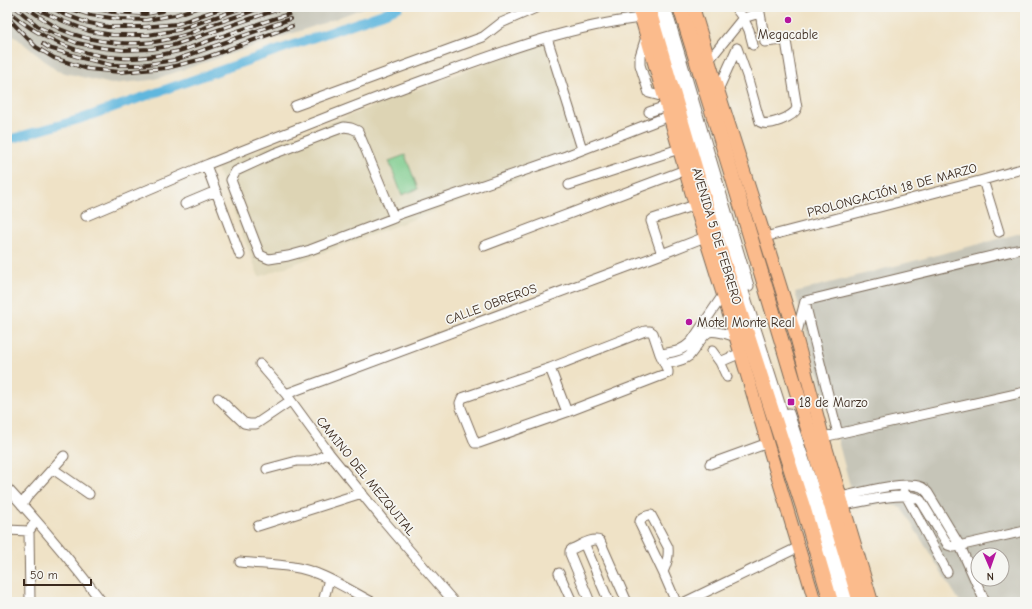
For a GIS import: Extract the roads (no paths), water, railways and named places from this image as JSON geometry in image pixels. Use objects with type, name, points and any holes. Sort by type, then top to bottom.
[{"type":"highway","points":[[680,7],[756,253],[860,602]]},
{"type":"highway","name":"AVENIDA 5 DE FEBRERO","points":[[642,11],[804,510],[831,602]]},
{"type":"main road","points":[[694,7],[718,90],[796,336],[872,602]]},
{"type":"main road","name":"AVENIDA 5 DE FEBRERO","points":[[642,11],[661,108],[679,149],[815,602]]},
{"type":"street","points":[[295,106],[483,37],[501,23],[538,7]]},
{"type":"street","points":[[658,7],[724,229],[796,452],[842,602]]},
{"type":"street","points":[[666,7],[754,301],[825,521],[849,602]]},
{"type":"street","points":[[735,7],[749,30],[753,44]]},
{"type":"street","points":[[709,60],[743,18],[759,10],[765,42]]},
{"type":"street","points":[[86,216],[206,165],[358,104],[475,61],[547,38],[616,21],[642,11]]},
{"type":"street","points":[[646,37],[640,56],[640,65],[649,94],[661,108]]},
{"type":"street","points":[[547,38],[582,149]]},
{"type":"street","points":[[718,90],[738,48],[753,44],[783,40],[786,41],[797,108],[795,113],[780,120],[765,124],[760,122],[738,48]]},
{"type":"street","points":[[649,94],[661,108]]},
{"type":"street","points":[[394,218],[358,131],[351,128],[344,127],[253,162],[236,171],[232,180],[260,255],[269,259],[288,256],[310,250],[394,218],[394,216],[582,149],[661,108]]},
{"type":"street","points":[[569,185],[679,149]]},
{"type":"street","points":[[206,165],[240,255]]},
{"type":"street","name":"PROLONGACIÓN 18 DE MARZO","points":[[765,237],[1025,168]]},
{"type":"street","points":[[484,246],[685,170]]},
{"type":"street","points":[[982,180],[999,232]]},
{"type":"street","points":[[185,204],[216,191]]},
{"type":"street","points":[[662,254],[651,221],[695,205]]},
{"type":"street","name":"CALLE OBREROS","points":[[218,398],[244,423],[256,424],[288,398],[705,237]]},
{"type":"street","points":[[805,301],[1025,248]]},
{"type":"street","points":[[660,354],[675,352],[685,348],[691,342],[723,295]]},
{"type":"street","points":[[796,336],[805,301]]},
{"type":"street","points":[[805,301],[838,434]]},
{"type":"street","points":[[645,331],[650,331],[653,333],[660,354],[666,364],[668,373],[666,374],[567,412],[479,443],[475,443],[461,408],[460,402],[462,398],[550,368],[645,331]]},
{"type":"street","points":[[666,364],[679,361],[687,357],[695,350],[705,335],[710,332],[717,332],[736,338]]},
{"type":"street","points":[[712,351],[720,362],[727,377]]},
{"type":"street","points":[[720,362],[741,353]]},
{"type":"street","name":"CAMINO DEL MEZQUITAL","points":[[260,364],[384,521],[454,602]]},
{"type":"street","points":[[550,368],[567,412]]},
{"type":"street","points":[[824,437],[1025,392]]},
{"type":"street","points":[[710,464],[768,443]]},
{"type":"street","points":[[267,469],[297,461],[317,459],[329,452]]},
{"type":"street","points":[[22,504],[64,456]]},
{"type":"street","points":[[53,469],[89,494]]},
{"type":"street","points":[[842,501],[889,486],[914,485],[922,487],[928,493],[960,546],[985,602]]},
{"type":"street","points":[[902,486],[947,572]]},
{"type":"street","points":[[7,488],[75,567],[102,602]]},
{"type":"street","points":[[258,526],[362,493]]},
{"type":"street","points":[[842,501],[906,496],[915,497],[922,501],[948,545],[954,547],[1025,531]]},
{"type":"street","points":[[663,572],[668,560],[668,547],[651,515],[648,515],[639,521],[676,602]]},
{"type":"street","points":[[30,602],[29,531],[36,521]]},
{"type":"street","points":[[7,530],[29,531]]},
{"type":"street","points":[[590,602],[570,551],[584,543],[598,539],[627,602]]},
{"type":"street","points":[[584,543],[609,602]]},
{"type":"street","points":[[685,602],[799,547]]},
{"type":"street","points":[[240,562],[294,567],[315,573],[372,602]]},
{"type":"street","points":[[559,573],[572,602]]},
{"type":"street","points":[[322,602],[329,579]]},
{"type":"waterway","points":[[7,140],[80,119],[399,7]]},
{"type":"railway","points":[[15,7],[39,27],[77,43],[124,50],[151,49],[174,45],[285,7]]},
{"type":"railway","points":[[26,7],[60,29],[87,38],[117,43],[148,42],[184,35],[264,7]]},
{"type":"railway","points":[[36,7],[43,12],[89,31],[113,35],[148,35],[178,30],[245,7]]},
{"type":"railway","points":[[51,7],[63,14],[85,22],[108,27],[143,27],[177,24],[225,7]]},
{"type":"railway","points":[[65,7],[90,15],[119,19],[146,20],[175,15],[199,7]]},
{"type":"railway","points":[[85,7],[112,12],[145,14],[163,11]]},
{"type":"railway","points":[[132,7],[144,7]]},
{"type":"railway","points":[[7,10],[32,29],[60,44],[91,54],[106,57],[128,58],[155,56],[183,50],[289,14]]},
{"type":"railway","points":[[7,17],[36,47],[54,58],[88,69],[120,72],[167,68],[202,59],[292,26]]},
{"type":"railway","points":[[43,44],[49,48],[111,65],[141,65],[175,60],[290,19]]},
{"type":"place","name":"Megacable","points":[[788,20]]},
{"type":"place","name":"Motel Monte Real","points":[[689,322]]},
{"type":"place","name":"18 de Marzo","points":[[791,402]]}]
